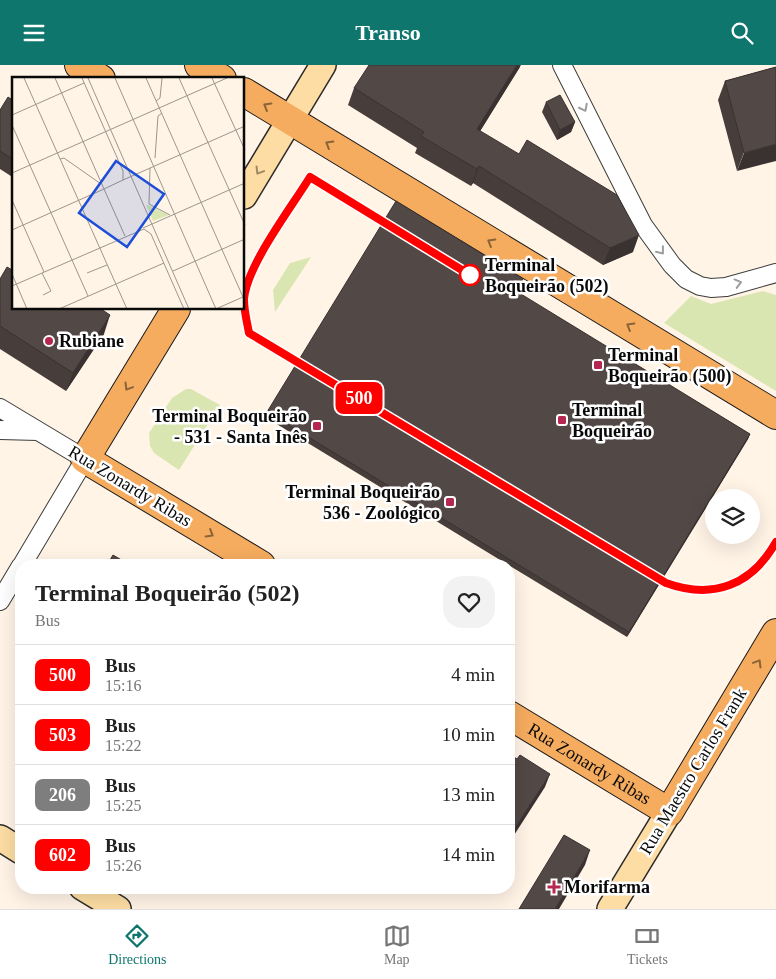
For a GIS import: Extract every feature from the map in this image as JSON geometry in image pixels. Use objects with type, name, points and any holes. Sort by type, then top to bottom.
[{"type":"main road","points":[[79,65],[99,77]]},
{"type":"main road","points":[[199,65],[219,77]]},
{"type":"main road","points":[[245,93],[776,415]]},
{"type":"main road","points":[[85,459],[175,310]]},
{"type":"main road","name":"Rua Zonardy Ribas","points":[[85,459],[251,559]]},
{"type":"main road","name":"Rua Maestro Carlos Frank","points":[[669,812],[776,633]]},
{"type":"main road","name":"Rua Zonardy Ribas","points":[[515,719],[669,812]]},
{"type":"street","points":[[245,194],[323,65]]},
{"type":"street","points":[[562,65],[653,240],[672,265],[686,279],[700,286],[711,288],[726,287],[776,273]]},
{"type":"street","name":"Rua Zonardy Ribas","points":[[0,407],[85,459]]},
{"type":"street","points":[[0,430],[38,431]]},
{"type":"street","points":[[25,559],[85,459]]},
{"type":"street","points":[[0,601],[15,575]]},
{"type":"street","name":"Rua Maestro Carlos Frank","points":[[610,909],[669,812]]},
{"type":"street","points":[[0,838],[15,847]]},
{"type":"street","points":[[93,894],[118,909]]},
{"type":"green space","points":[[311,257],[275,312],[273,290],[290,263]]},
{"type":"green space","points":[[763,291],[776,295],[776,391],[664,323],[691,296],[711,304]]},
{"type":"green space","points":[[186,389],[191,389],[220,405],[179,470],[154,453],[150,446],[149,433],[172,398]]},
{"type":"building","points":[[369,65],[517,65],[477,129],[519,154],[527,140],[617,195],[639,235],[610,248],[479,166],[477,169],[421,136],[424,132],[354,88]]},
{"type":"building","points":[[776,67],[776,144],[744,153],[725,81]]},
{"type":"building","points":[[560,95],[575,122],[560,130],[546,102]]},
{"type":"building","points":[[8,97],[12,100],[12,159],[0,151],[0,110]]},
{"type":"building","name":"Terminal Boqueirão","points":[[396,201],[523,279],[516,291],[750,434],[716,489],[705,489],[705,508],[629,632],[515,563],[515,559],[509,559],[267,412]]},
{"type":"building","name":"Rubiane","points":[[7,267],[12,270],[12,310],[102,310],[110,315],[73,373],[0,326],[0,279]]},
{"type":"building","points":[[113,555],[120,559],[111,559]]},
{"type":"building","points":[[520,755],[550,774],[515,828],[515,758],[517,759]]},
{"type":"building","name":"Morifarma","points":[[564,835],[590,850],[555,909],[519,909]]},
{"type":"bus line","name":"500","points":[[245,293],[251,272],[310,177],[470,275]]},
{"type":"bus line","name":"500","points":[[244,310],[249,333],[666,583],[696,590],[726,587],[738,582],[760,565],[776,542]]},
{"type":"place","name":"Terminal Boqueirão (502)","points":[[470,275]]},
{"type":"place","name":"Rubiane","points":[[49,341]]},
{"type":"place","name":"Terminal Boqueirão (500)","points":[[598,365]]},
{"type":"place","name":"Terminal Boqueirão","points":[[562,420]]},
{"type":"place","name":"Terminal Boqueirão - 531 - Santa Inês","points":[[317,426]]},
{"type":"place","name":"Terminal Boqueirão 536 - Zoológico","points":[[450,502]]},
{"type":"place","name":"Morifarma","points":[[554,887]]}]
